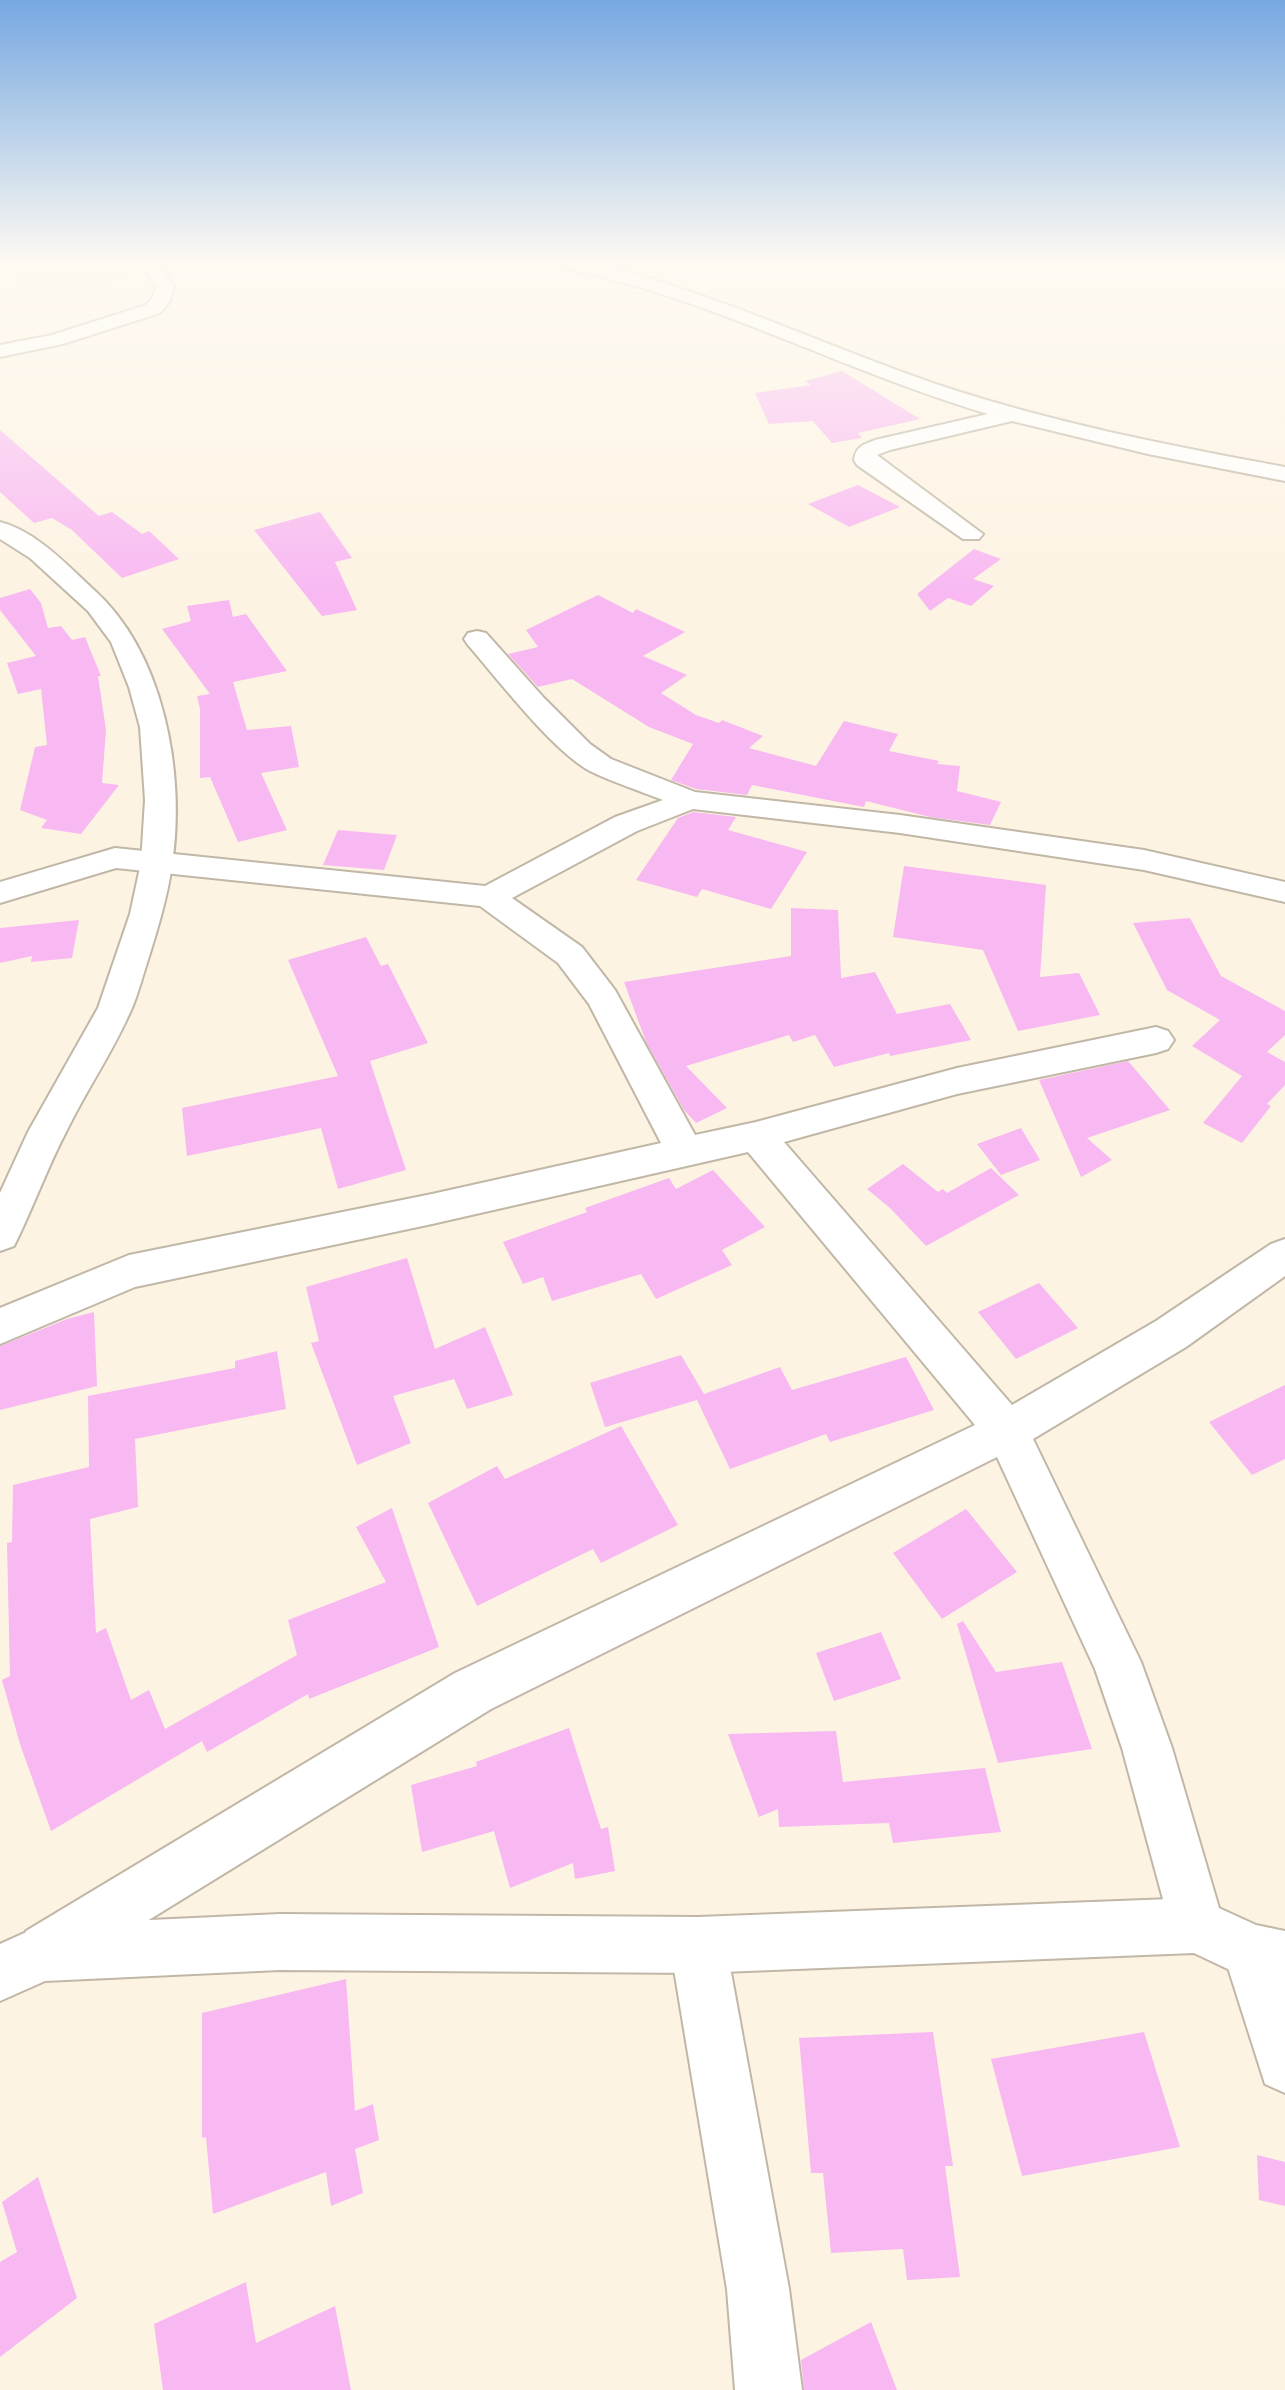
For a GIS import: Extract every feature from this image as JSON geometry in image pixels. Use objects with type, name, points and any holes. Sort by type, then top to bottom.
[{"type":"street","points":[[889,373],[1010,415],[1138,446],[1285,474]]},
{"type":"street","points":[[971,534],[865,460],[866,453],[883,445],[1010,415]]},
{"type":"street","points":[[0,529],[39,552],[97,606],[124,641],[144,687],[155,727],[160,800],[157,863],[146,914],[115,1008],[47,1132],[0,1235]]},
{"type":"street","points":[[477,639],[534,704],[580,750],[601,765],[690,800],[887,822],[1144,860],[1285,892]]},
{"type":"street","points":[[489,897],[626,824],[690,800]]},
{"type":"street","points":[[0,893],[115,858],[489,897],[570,955],[603,998],[684,1150]]},
{"type":"street","points":[[0,866],[32,882]]},
{"type":"street","points":[[0,1326],[129,1272],[432,1209],[684,1150],[756,1136],[957,1081],[1156,1040]]},
{"type":"street","points":[[756,1136],[1007,1431],[1117,1662],[1147,1748],[1197,1925]]},
{"type":"street","points":[[21,1963],[473,1691],[1007,1431],[1171,1334],[1285,1255]]},
{"type":"street","points":[[21,1963],[280,1942],[698,1945],[1197,1925],[1268,1956],[1285,2064]]},
{"type":"street","points":[[698,1945],[758,2289],[768,2390]]},
{"type":"building","points":[[844,373],[920,419],[858,433],[862,438],[832,443],[813,421],[769,424],[755,393],[811,385],[805,381]]},
{"type":"building","points":[[0,430],[99,516],[112,512],[142,534],[149,531],[179,559],[122,578],[72,530],[52,518],[34,523],[0,492]]},
{"type":"building","points":[[858,485],[900,507],[849,527],[808,504]]},
{"type":"building","points":[[320,512],[352,558],[335,562],[357,610],[322,616],[254,530]]},
{"type":"building","points":[[974,549],[1001,559],[973,579],[994,586],[971,606],[948,598],[930,611],[917,594]]},
{"type":"building","points":[[30,589],[41,603],[48,628],[61,626],[72,640],[85,637],[101,676],[98,676],[106,730],[102,783],[119,785],[81,834],[41,828],[47,820],[20,810],[35,747],[47,745],[41,689],[18,694],[7,663],[36,656],[0,610],[0,598]]},
{"type":"building","points":[[598,595],[633,613],[636,609],[685,632],[643,656],[687,675],[661,693],[696,715],[719,723],[722,720],[763,736],[749,748],[816,766],[844,721],[898,734],[889,751],[939,761],[937,764],[960,766],[957,791],[1001,802],[990,825],[930,817],[866,801],[864,807],[752,785],[747,795],[696,789],[671,780],[693,744],[649,727],[572,679],[538,687],[508,654],[538,647],[526,630]]},
{"type":"building","points":[[229,600],[233,617],[246,614],[287,671],[233,682],[247,730],[291,726],[299,767],[261,773],[287,830],[238,842],[210,777],[200,778],[200,709],[197,696],[210,694],[162,629],[191,621],[187,606]]},
{"type":"building","points":[[693,812],[736,817],[728,830],[807,852],[771,909],[702,889],[697,897],[636,880],[678,818]]},
{"type":"building","points":[[338,830],[397,835],[384,870],[323,865]]},
{"type":"building","points":[[904,866],[1046,885],[1040,977],[1079,973],[1100,1015],[1018,1031],[983,950],[893,937]]},
{"type":"building","points":[[791,908],[838,910],[841,978],[875,972],[897,1014],[950,1004],[971,1040],[890,1056],[889,1053],[834,1067],[815,1035],[793,1042],[789,1035],[686,1066],[727,1108],[696,1123],[684,1110],[646,1042],[624,982],[791,956]]},
{"type":"building","points":[[1190,918],[1221,976],[1285,1011],[1285,1035],[1267,1052],[1285,1062],[1285,1085],[1267,1104],[1271,1106],[1242,1143],[1203,1123],[1242,1076],[1192,1046],[1220,1020],[1167,990],[1133,923]]},
{"type":"building","points":[[79,920],[72,958],[31,962],[32,956],[0,963],[0,928]]},
{"type":"building","points":[[366,937],[381,966],[388,964],[428,1043],[370,1061],[406,1170],[338,1189],[321,1128],[187,1156],[182,1108],[338,1076],[288,960]]},
{"type":"building","points":[[1128,1061],[1170,1110],[1087,1138],[1112,1160],[1081,1177],[1039,1080]]},
{"type":"building","points":[[1021,1128],[1040,1160],[1001,1175],[977,1144]]},
{"type":"building","points":[[903,1164],[938,1192],[943,1189],[947,1193],[991,1168],[1019,1195],[926,1246],[890,1208],[867,1189]]},
{"type":"building","points":[[713,1170],[765,1227],[722,1250],[732,1265],[656,1299],[641,1274],[552,1301],[543,1277],[523,1284],[503,1242],[587,1212],[585,1208],[669,1178],[676,1189]]},
{"type":"building","points":[[407,1258],[435,1349],[485,1327],[513,1395],[467,1409],[454,1379],[393,1396],[411,1443],[357,1465],[311,1343],[319,1341],[306,1287]]},
{"type":"building","points":[[1039,1283],[1078,1328],[1016,1359],[978,1312]]},
{"type":"building","points":[[94,1312],[97,1386],[0,1410],[0,1346],[67,1319]]},
{"type":"building","points":[[277,1351],[286,1409],[135,1439],[138,1507],[90,1519],[96,1633],[106,1628],[131,1700],[149,1690],[165,1729],[297,1655],[288,1620],[386,1582],[356,1527],[392,1508],[439,1647],[309,1699],[308,1694],[207,1752],[202,1741],[51,1831],[20,1744],[2,1680],[10,1676],[7,1543],[12,1542],[13,1485],[89,1467],[88,1396],[235,1368],[235,1361]]},
{"type":"building","points":[[681,1355],[704,1394],[780,1367],[792,1390],[906,1357],[934,1410],[830,1442],[826,1434],[730,1469],[697,1400],[605,1427],[590,1383]]},
{"type":"building","points":[[1285,1385],[1285,1459],[1252,1475],[1209,1422]]},
{"type":"building","points":[[621,1426],[678,1525],[601,1563],[593,1549],[477,1606],[428,1503],[497,1466],[505,1479]]},
{"type":"building","points":[[966,1509],[1017,1572],[942,1619],[893,1553]]},
{"type":"building","points":[[963,1621],[996,1672],[1062,1662],[1092,1749],[998,1763],[957,1624]]},
{"type":"building","points":[[881,1632],[901,1679],[834,1701],[816,1653]]},
{"type":"building","points":[[569,1728],[601,1829],[608,1827],[615,1871],[575,1879],[573,1863],[510,1888],[494,1831],[422,1852],[411,1785],[477,1766],[476,1762]]},
{"type":"building","points":[[836,1731],[843,1782],[985,1768],[1001,1832],[893,1843],[889,1823],[779,1827],[778,1809],[759,1817],[728,1734]]},
{"type":"building","points":[[346,1979],[355,2111],[373,2104],[379,2140],[355,2149],[363,2193],[331,2206],[326,2172],[213,2214],[206,2137],[202,2138],[202,2013]]},
{"type":"building","points":[[933,2032],[953,2166],[945,2166],[960,2277],[907,2280],[903,2249],[831,2253],[823,2173],[811,2173],[799,2038]]},
{"type":"building","points":[[1144,2032],[1180,2147],[1022,2176],[991,2059]]},
{"type":"building","points":[[1257,2155],[1285,2162],[1285,2206],[1259,2200]]},
{"type":"building","points":[[38,2177],[77,2298],[0,2357],[0,2262],[17,2252],[2,2202]]},
{"type":"building","points":[[246,2282],[256,2343],[335,2306],[351,2390],[163,2390],[154,2324]]},
{"type":"building","points":[[871,2322],[897,2390],[804,2390],[801,2360]]}]
